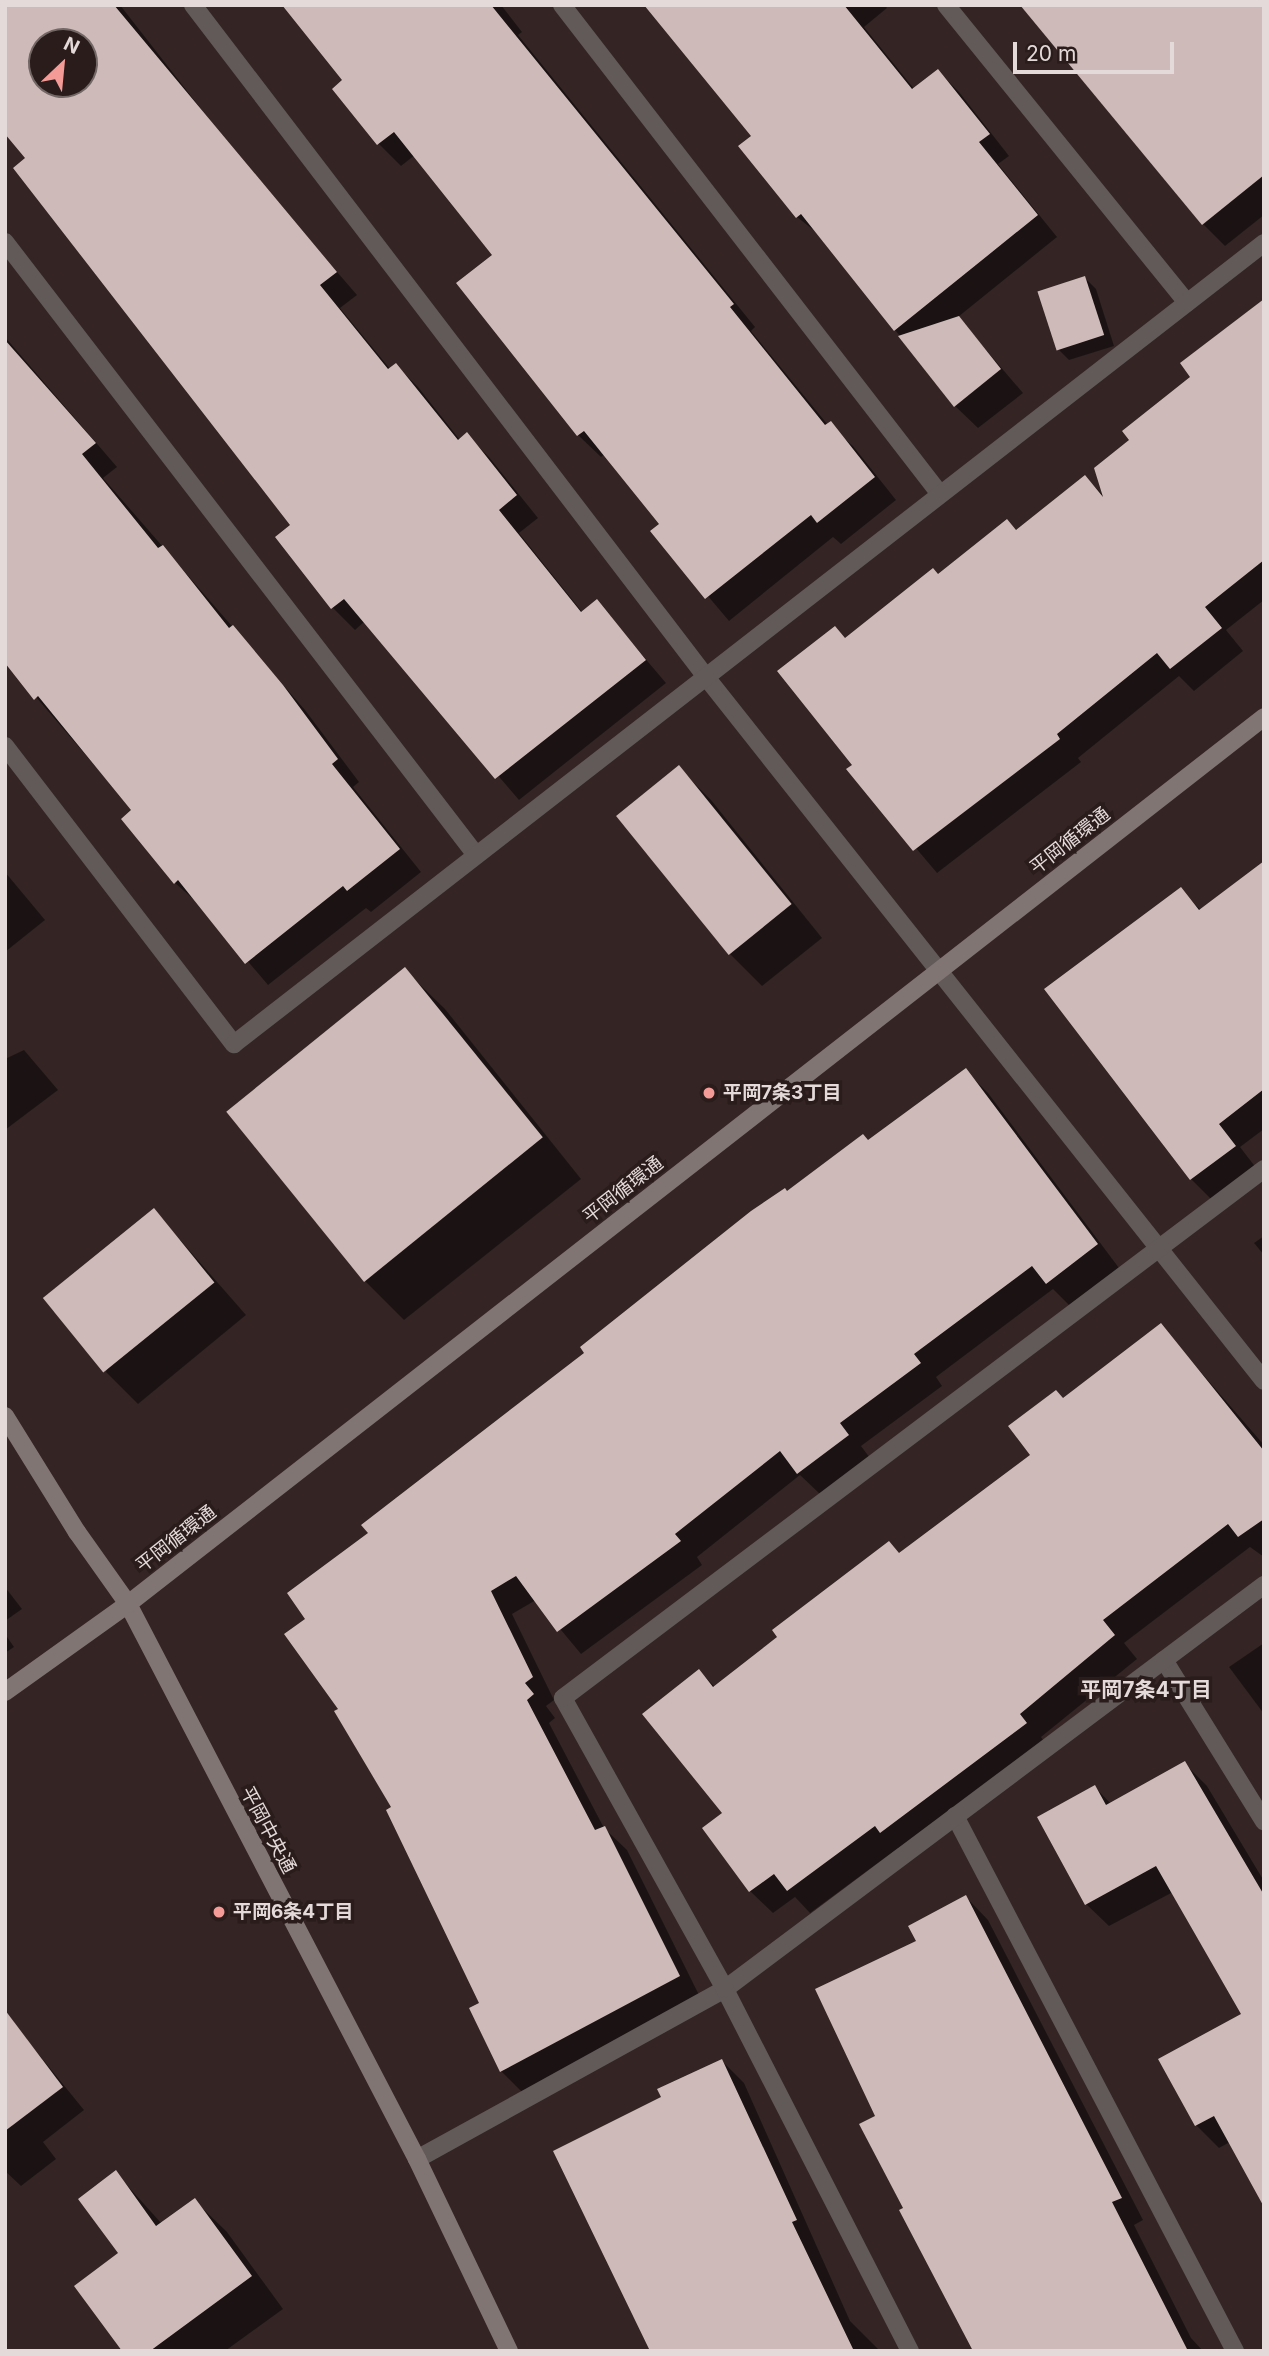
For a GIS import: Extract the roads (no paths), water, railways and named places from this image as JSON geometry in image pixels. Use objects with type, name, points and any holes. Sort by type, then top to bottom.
[{"type":"street","points":[[193,5],[706,677],[1264,1381]]},
{"type":"street","points":[[562,5],[940,495]]},
{"type":"street","points":[[946,5],[1187,303]]},
{"type":"street","points":[[5,242],[476,855]]},
{"type":"street","points":[[5,746],[234,1044],[1264,243]]},
{"type":"street","name":"平岡循環通","points":[[5,1692],[128,1604],[1264,717]]},
{"type":"street","points":[[910,2351],[724,1989],[563,1698],[1264,1169]]},
{"type":"street","name":"平岡中央通","points":[[5,1416],[77,1532],[128,1604],[416,2159],[509,2351]]},
{"type":"street","points":[[416,2159],[724,1989],[1264,1585]]},
{"type":"street","points":[[1164,1660],[1264,1821]]},
{"type":"street","points":[[955,1816],[1235,2351]]},
{"type":"place","name":"平岡7条3丁目","points":[[709,1093]]},
{"type":"place","name":"平岡6条4丁目","points":[[219,1912]]},
{"type":"district","name":"平岡7条4丁目","points":[[1146,1690]]}]
